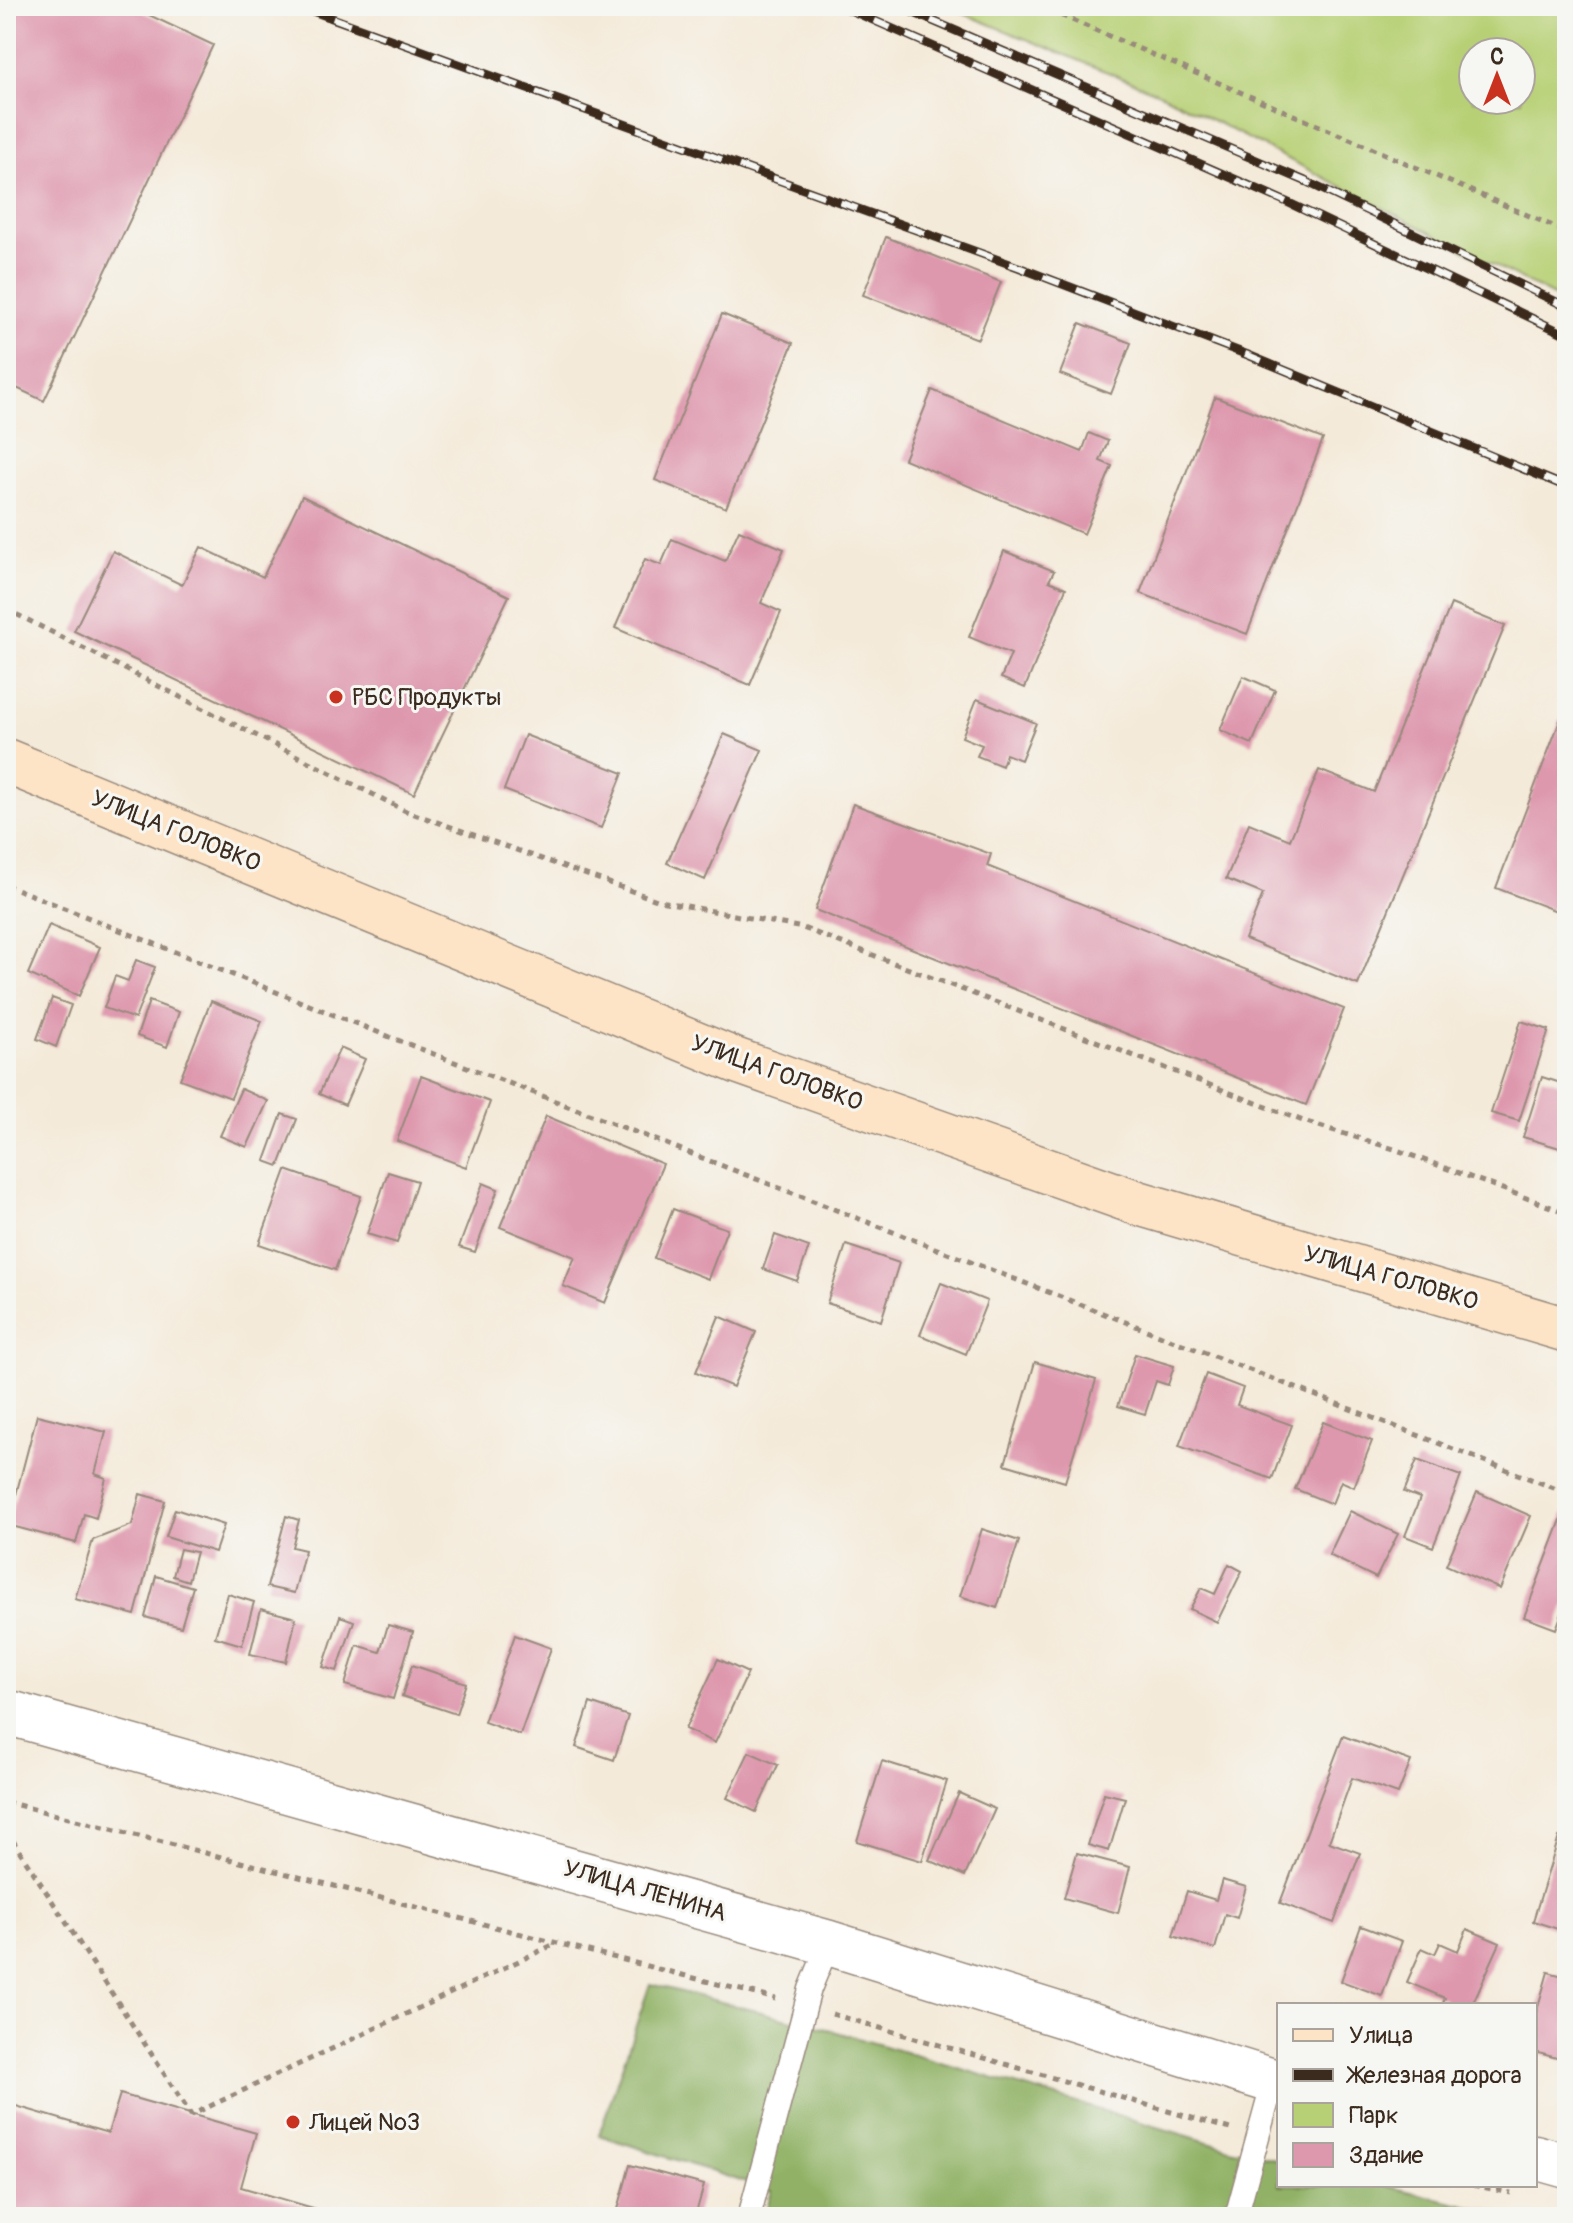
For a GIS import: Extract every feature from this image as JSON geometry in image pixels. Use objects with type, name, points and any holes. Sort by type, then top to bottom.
[{"type":"main road","name":"УЛИЦА ГОЛОВКО","points":[[6,761],[737,1061],[1138,1203],[1567,1330]]},
{"type":"street","name":"УЛИЦА ЛЕНИНА","points":[[6,1712],[829,1943],[1276,2082]]},
{"type":"street","points":[[1537,2158],[1567,2166]]},
{"type":"lane","points":[[749,2217],[805,2007],[829,1943]]},
{"type":"lane","points":[[1236,2217],[1276,2082]]},
{"type":"path","points":[[1039,6],[1567,232]]},
{"type":"path","points":[[6,609],[406,811],[660,901],[803,928],[1303,1121],[1397,1150],[1567,1213]]},
{"type":"path","points":[[6,885],[409,1045],[1567,1493]]},
{"type":"path","points":[[6,1802],[805,2007],[1259,2138]]},
{"type":"path","points":[[6,1830],[191,2115],[557,1943]]},
{"type":"green space","points":[[945,6],[1567,6],[1567,303],[1164,95]]},
{"type":"green space","points":[[650,1984],[820,2027],[1225,2147],[1277,2160],[1277,2187],[1390,2187],[1515,2217],[764,2217],[772,2191],[599,2135]]},
{"type":"building","points":[[17,6],[130,6],[213,45],[44,401],[6,383],[6,29]]},
{"type":"building","points":[[886,237],[1001,282],[978,339],[863,295]]},
{"type":"building","points":[[722,314],[793,343],[726,508],[655,480]]},
{"type":"building","points":[[1080,323],[1131,343],[1111,394],[1060,374]]},
{"type":"building","points":[[932,390],[1082,452],[1089,433],[1108,441],[1100,461],[1112,466],[1084,534],[904,459]]},
{"type":"building","points":[[1215,397],[1323,439],[1247,634],[1140,593]]},
{"type":"building","name":"РБС Продукты","points":[[302,496],[509,596],[414,794],[74,631],[113,551],[182,585],[201,547],[263,577]]},
{"type":"building","points":[[739,530],[784,549],[761,603],[781,612],[750,685],[615,628],[645,559],[661,565],[672,539],[725,561]]},
{"type":"building","points":[[1004,551],[1054,571],[1049,581],[1066,588],[1025,688],[1001,678],[1011,654],[969,637]]},
{"type":"building","points":[[1451,604],[1505,626],[1358,985],[1245,939],[1263,894],[1226,879],[1249,823],[1290,840],[1319,770],[1374,792]]},
{"type":"building","points":[[1243,676],[1275,690],[1252,744],[1220,730]]},
{"type":"building","points":[[977,699],[1036,723],[1021,760],[1006,754],[1002,766],[977,756],[982,745],[962,737]]},
{"type":"building","points":[[1561,718],[1567,721],[1567,915],[1496,888]]},
{"type":"building","points":[[724,734],[762,750],[705,880],[667,863]]},
{"type":"building","points":[[525,735],[623,773],[601,828],[504,790]]},
{"type":"building","points":[[853,804],[991,854],[987,866],[1344,1009],[1306,1105],[815,910]]},
{"type":"building","points":[[49,925],[100,947],[79,996],[28,974]]},
{"type":"building","points":[[136,960],[155,967],[135,1019],[104,1008],[115,976],[128,981]]},
{"type":"building","points":[[52,998],[71,1005],[56,1047],[37,1039]]},
{"type":"building","points":[[149,1001],[179,1012],[167,1047],[137,1036]]},
{"type":"building","points":[[211,1001],[262,1021],[231,1098],[180,1079]]},
{"type":"building","points":[[1521,1021],[1549,1030],[1519,1121],[1491,1113]]},
{"type":"building","points":[[340,1048],[365,1059],[345,1105],[319,1094]]},
{"type":"building","points":[[421,1076],[490,1102],[466,1167],[397,1141]]},
{"type":"building","points":[[1542,1077],[1567,1085],[1567,1135],[1563,1149],[1523,1137]]},
{"type":"building","points":[[241,1089],[268,1101],[247,1147],[220,1136]]},
{"type":"building","points":[[282,1114],[297,1119],[279,1166],[265,1161]]},
{"type":"building","points":[[546,1116],[663,1164],[605,1303],[563,1286],[575,1257],[500,1227]]},
{"type":"building","points":[[286,1170],[361,1196],[335,1270],[259,1244]]},
{"type":"building","points":[[388,1172],[417,1181],[397,1243],[367,1234]]},
{"type":"building","points":[[483,1183],[498,1189],[475,1252],[459,1247]]},
{"type":"building","points":[[673,1209],[727,1229],[708,1279],[654,1258]]},
{"type":"building","points":[[775,1235],[809,1247],[797,1281],[763,1269]]},
{"type":"building","points":[[846,1245],[899,1263],[881,1321],[827,1303]]},
{"type":"building","points":[[941,1283],[987,1301],[966,1354],[920,1335]]},
{"type":"building","points":[[719,1316],[756,1332],[733,1387],[696,1372]]},
{"type":"building","points":[[1135,1354],[1174,1366],[1168,1385],[1156,1381],[1145,1414],[1118,1406]]},
{"type":"building","points":[[1035,1362],[1096,1380],[1065,1482],[1005,1464]]},
{"type":"building","points":[[1206,1374],[1243,1388],[1237,1405],[1292,1425],[1272,1479],[1179,1446]]},
{"type":"building","points":[[37,1415],[106,1432],[95,1474],[106,1478],[96,1518],[84,1514],[76,1543],[8,1525]]},
{"type":"building","points":[[1323,1422],[1372,1441],[1354,1487],[1341,1481],[1332,1504],[1295,1489]]},
{"type":"building","points":[[1417,1460],[1461,1476],[1433,1547],[1405,1536],[1420,1498],[1404,1492]]},
{"type":"building","points":[[1477,1492],[1531,1516],[1500,1589],[1446,1565]]},
{"type":"building","points":[[140,1494],[165,1501],[135,1615],[75,1599],[93,1540],[132,1525]]},
{"type":"building","points":[[175,1509],[224,1525],[215,1552],[166,1537]]},
{"type":"building","points":[[1350,1511],[1398,1534],[1376,1578],[1329,1555]]},
{"type":"building","points":[[1564,1512],[1567,1514],[1567,1600],[1556,1629],[1524,1617]]},
{"type":"building","points":[[286,1516],[299,1520],[292,1547],[305,1550],[294,1593],[267,1587]]},
{"type":"building","points":[[982,1529],[1019,1541],[997,1608],[960,1596]]},
{"type":"building","points":[[180,1549],[196,1552],[188,1581],[173,1576]]},
{"type":"building","points":[[1229,1564],[1242,1571],[1217,1622],[1190,1609],[1201,1588],[1215,1594]]},
{"type":"building","points":[[156,1576],[193,1587],[181,1627],[145,1617]]},
{"type":"building","points":[[228,1594],[254,1602],[242,1645],[215,1637]]},
{"type":"building","points":[[261,1609],[296,1618],[286,1662],[250,1654]]},
{"type":"building","points":[[340,1616],[354,1621],[337,1671],[323,1667]]},
{"type":"building","points":[[388,1625],[413,1632],[393,1699],[345,1685],[357,1645],[380,1652]]},
{"type":"building","points":[[515,1635],[551,1648],[520,1735],[484,1722]]},
{"type":"building","points":[[718,1659],[748,1673],[715,1743],[685,1729]]},
{"type":"building","points":[[412,1665],[466,1683],[456,1714],[402,1696]]},
{"type":"building","points":[[590,1703],[628,1716],[614,1760],[576,1747]]},
{"type":"building","points":[[1343,1736],[1411,1761],[1398,1794],[1352,1778],[1329,1842],[1360,1853],[1334,1923],[1280,1903]]},
{"type":"building","points":[[749,1752],[778,1765],[756,1812],[727,1798]]},
{"type":"building","points":[[882,1761],[947,1781],[922,1861],[857,1841]]},
{"type":"building","points":[[959,1793],[995,1809],[965,1876],[929,1860]]},
{"type":"building","points":[[1104,1793],[1125,1798],[1109,1851],[1088,1845]]},
{"type":"building","points":[[1559,1837],[1567,1840],[1567,1932],[1533,1921]]},
{"type":"building","points":[[1077,1853],[1130,1867],[1118,1913],[1064,1898]]},
{"type":"building","points":[[1222,1880],[1246,1887],[1237,1918],[1225,1914],[1215,1949],[1173,1936],[1187,1891],[1216,1900]]},
{"type":"building","points":[[1361,1926],[1402,1941],[1382,1996],[1341,1981]]},
{"type":"building","points":[[1467,1929],[1500,1943],[1473,2003],[1443,2003],[1445,1998],[1407,1982],[1422,1948],[1435,1954],[1440,1943],[1458,1951]]},
{"type":"building","points":[[1548,1972],[1567,1977],[1567,2061],[1537,2053],[1537,2010]]},
{"type":"building","points":[[120,2094],[256,2133],[241,2187],[344,2217],[6,2216],[6,2103],[108,2133]]},
{"type":"building","points":[[630,2165],[704,2185],[695,2217],[616,2217]]},
{"type":"railway","points":[[299,6],[1018,267],[1248,355],[1567,487]]},
{"type":"railway","points":[[841,6],[1289,203],[1567,335]]},
{"type":"railway","points":[[898,6],[1305,181],[1567,307]]},
{"type":"place","name":"РБС Продукты","points":[[336,697]]},
{"type":"place","name":"Лицей №3","points":[[293,2122]]}]
